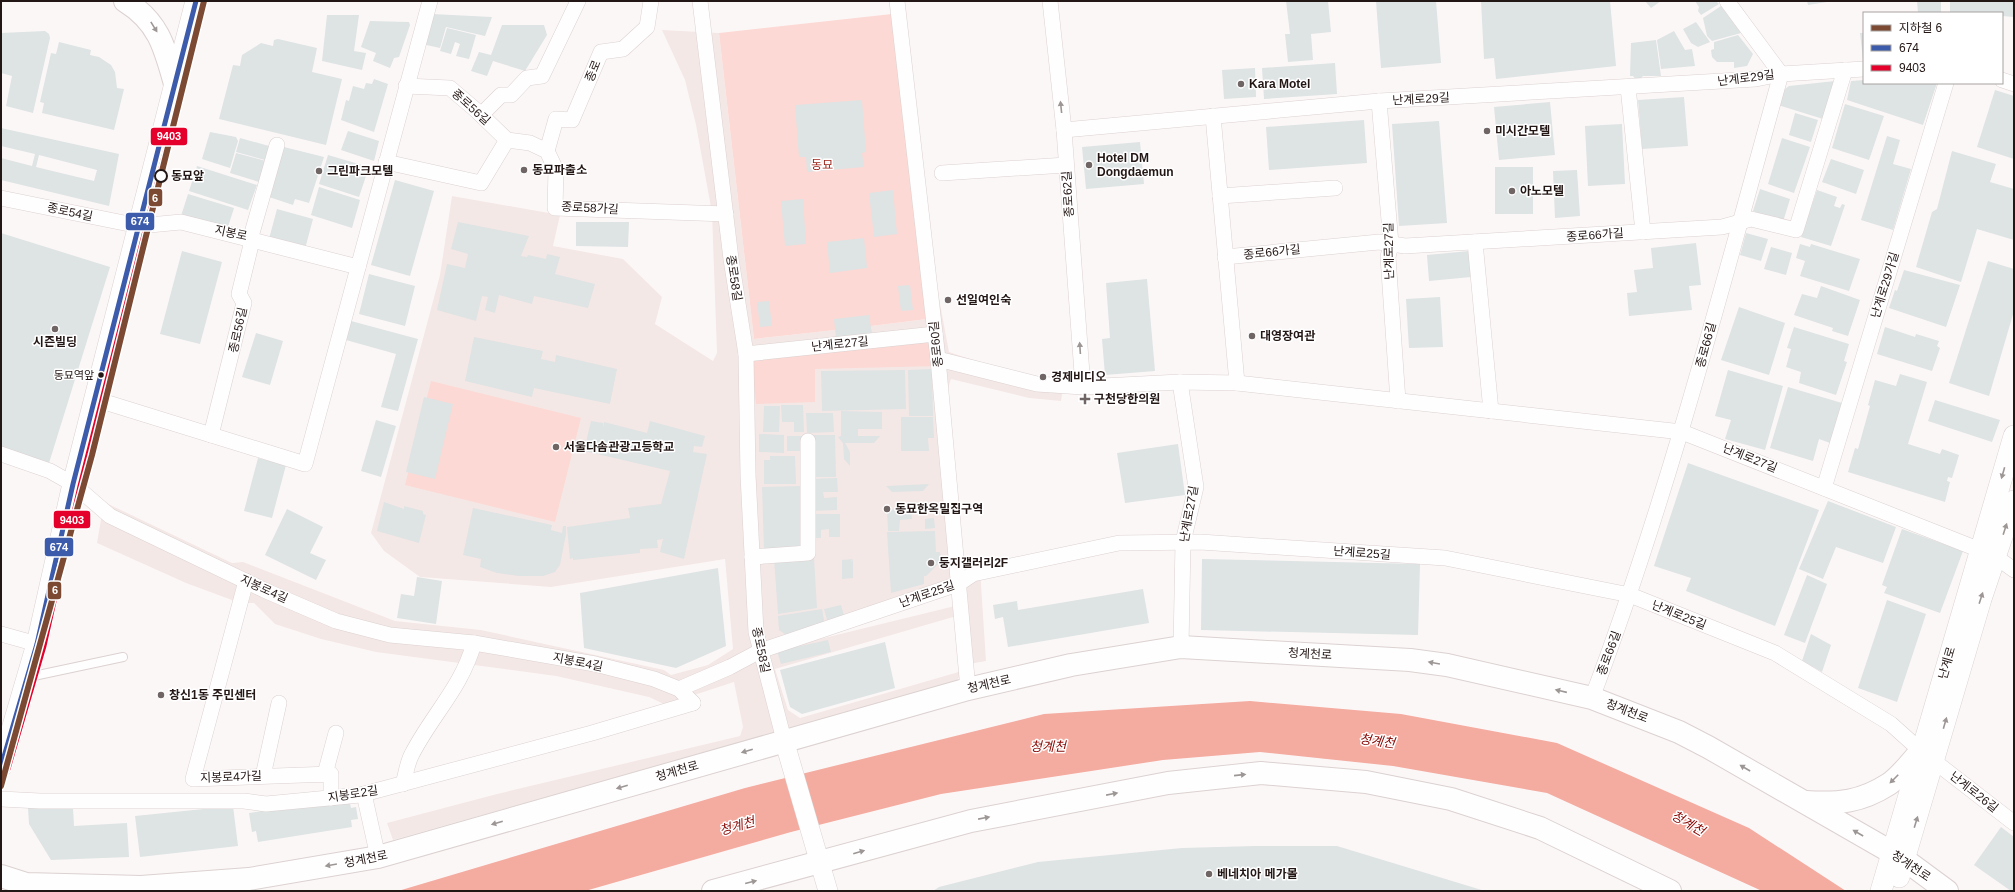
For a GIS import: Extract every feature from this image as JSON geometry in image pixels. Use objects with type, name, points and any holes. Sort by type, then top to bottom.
[{"type":"main road","points":[[125,1],[142,13],[153,24],[163,44],[175,84]]},
{"type":"main road","points":[[1,767],[37,644],[73,484],[196,1]]},
{"type":"main road","name":"난계로","points":[[1881,891],[1896,869],[1988,554],[2014,436]]},
{"type":"main road","name":"난계로","points":[[1988,554],[2014,501]]},
{"type":"main road","name":"청계천로","points":[[1,876],[26,884],[141,887],[249,879],[378,857],[787,750],[968,689],[1070,665],[1181,647],[1423,661],[1592,698],[1679,732],[1708,747],[1803,801],[1896,869],[1947,891]]},
{"type":"main road","points":[[1803,801],[1832,804],[1861,799],[1890,784],[1928,756]]},
{"type":"main road","points":[[713,891],[819,856],[971,821],[1168,783],[1261,773],[1366,782],[1451,799],[1540,828],[1670,891]]},
{"type":"street","points":[[95,399],[305,464],[430,1]]},
{"type":"street","points":[[481,115],[501,95],[511,96],[527,78],[542,76],[578,1]]},
{"type":"street","name":"종로","points":[[548,151],[556,119],[572,120],[601,52],[623,49],[647,27],[651,1]]},
{"type":"street","name":"종로58길","points":[[700,1],[726,214],[746,354],[752,557],[756,632],[787,750]]},
{"type":"street","name":"종로60길","points":[[897,1],[938,359],[968,689]]},
{"type":"street","name":"종로62길","points":[[1050,1],[1064,130],[1083,387]]},
{"type":"street","points":[[1727,1],[1781,74]]},
{"type":"street","name":"난계로29길","points":[[1064,130],[1379,101],[1756,79],[1781,74],[1863,69]]},
{"type":"street","name":"종로66가길","points":[[1225,257],[1379,242],[1405,246],[1722,227],[1751,219],[1796,230],[1845,70]]},
{"type":"street","name":"종로66길","points":[[1592,698],[1630,595],[1682,432],[1781,74]]},
{"type":"street","points":[[2003,80],[2014,84]]},
{"type":"street","name":"난계로29가길","points":[[1824,488],[1946,84]]},
{"type":"street","name":"종로56길","points":[[406,86],[450,88],[508,140]]},
{"type":"street","points":[[1628,87],[1643,232]]},
{"type":"street","name":"난계로27길","points":[[1379,101],[1391,244],[1388,257],[1398,401]]},
{"type":"street","points":[[1213,116],[1237,383]]},
{"type":"street","points":[[386,162],[481,183],[508,140],[530,142],[548,151]]},
{"type":"street","name":"지봉로","points":[[139,226],[181,222],[252,240],[277,145]]},
{"type":"street","name":"종로58가길","points":[[548,151],[556,170],[555,208],[726,214]]},
{"type":"street","points":[[942,173],[1066,165]]},
{"type":"street","points":[[1220,196],[1335,188]]},
{"type":"street","name":"종로54길","points":[[1,198],[139,226]]},
{"type":"street","points":[[252,240],[358,266]]},
{"type":"street","name":"종로56길","points":[[211,435],[244,303],[239,294],[252,240]]},
{"type":"street","points":[[1475,242],[1491,411]]},
{"type":"street","name":"난계로27길","points":[[746,354],[935,334]]},
{"type":"street","name":"난계로27길","points":[[938,359],[1037,384],[1083,387],[1180,382],[1237,383],[1682,432],[1988,554],[2014,570]]},
{"type":"street","name":"난계로27길","points":[[1180,382],[1196,487],[1183,542],[1181,647]]},
{"type":"street","points":[[752,557],[808,553],[808,441]]},
{"type":"street","name":"지봉로4길","points":[[1,454],[43,467],[73,484],[110,516],[246,581],[336,621],[390,635],[474,642],[595,664],[654,679],[679,689],[693,703]]},
{"type":"street","name":"난계로25길","points":[[760,651],[958,584],[973,574],[1119,543],[1183,542],[1445,558],[1630,595],[1775,653],[1890,724],[1928,756]]},
{"type":"street","name":"지봉로4가길","points":[[246,581],[193,778],[325,774]]},
{"type":"street","points":[[1,634],[37,644]]},
{"type":"street","points":[[403,784],[411,755],[469,663],[474,642]]},
{"type":"street","points":[[679,689],[730,667],[760,651]]},
{"type":"street","points":[[262,776],[279,702]]},
{"type":"street","name":"지봉로2길","points":[[1,799],[40,801],[244,801],[266,804],[364,794],[592,733],[693,703]]},
{"type":"street","points":[[331,798],[331,774],[325,774],[336,733]]},
{"type":"street","points":[[787,750],[828,891]]},
{"type":"street","name":"난계로26길","points":[[1928,756],[2014,823]]},
{"type":"street","points":[[364,794],[378,857]]},
{"type":"lane","points":[[28,677],[123,657]]},
{"type":"shaded area","points":[[662,30],[719,33],[754,339],[835,330],[872,334],[871,326],[927,319],[936,282],[949,352],[1021,376],[1064,382],[1061,401],[1029,398],[951,379],[944,401],[957,563],[968,571],[980,569],[986,661],[969,664],[960,580],[779,649],[959,605],[960,615],[775,669],[788,710],[800,718],[962,671],[956,683],[393,840],[387,823],[497,794],[740,736],[743,727],[734,682],[688,697],[674,709],[649,697],[556,676],[376,652],[321,639],[275,624],[254,603],[240,603],[186,583],[97,543],[104,502],[232,563],[243,562],[395,621],[481,630],[664,670],[671,675],[708,665],[733,649],[725,559],[551,587],[420,577],[384,551],[371,533],[440,275],[452,196],[560,215],[553,246],[623,259],[662,297],[655,324],[713,361],[717,353],[712,213],[696,125],[685,80]]},
{"type":"green space","name":"동묘","points":[[892,14],[927,319],[871,326],[872,334],[835,330],[754,339],[719,33]]},
{"type":"green space","points":[[932,339],[937,366],[815,369],[815,402],[756,404],[752,367],[753,359]]},
{"type":"green space","points":[[431,381],[581,418],[555,522],[405,485]]},
{"type":"water","name":"청계천","points":[[1250,701],[1401,714],[1557,743],[1749,828],[1846,891],[1762,891],[1547,793],[1393,766],[1260,752],[1163,760],[941,794],[791,832],[585,891],[398,891],[745,788],[1044,714]]},
{"type":"building","points":[[1286,1],[1328,1],[1331,32],[1311,34],[1313,60],[1288,62],[1285,34],[1290,34]]},
{"type":"building","points":[[1376,1],[1436,1],[1441,63],[1381,68]]},
{"type":"building","points":[[1481,1],[1610,1],[1616,66],[1496,79],[1494,58],[1484,59]]},
{"type":"building","points":[[1645,1],[1661,1],[1651,8]]},
{"type":"building","points":[[1695,1],[1716,1],[1719,4],[1701,15],[1698,11],[1699,7]]},
{"type":"building","points":[[1807,1],[1827,1],[1827,2],[1808,5]]},
{"type":"building","points":[[1917,1],[1941,2],[1941,12],[1918,12]]},
{"type":"building","points":[[1950,1],[2014,1],[2014,17],[2003,16],[2003,12],[1950,12]]},
{"type":"building","points":[[1721,6],[1741,33],[1712,41],[1707,36],[1703,18]]},
{"type":"building","points":[[432,14],[492,17],[485,36],[446,27],[440,48],[422,44]]},
{"type":"building","points":[[327,15],[359,15],[354,51],[366,53],[362,70],[322,61]]},
{"type":"building","points":[[370,21],[409,22],[410,25],[399,57],[394,58],[390,68],[373,61],[376,53],[361,47]]},
{"type":"building","points":[[1696,22],[1710,42],[1698,47],[1691,43],[1683,29]]},
{"type":"building","points":[[502,25],[544,25],[547,35],[525,71],[493,61],[487,76],[471,71],[479,52],[491,55]]},
{"type":"building","points":[[447,28],[476,35],[469,59],[456,56],[460,44],[455,42],[451,54],[440,51]]},
{"type":"building","points":[[45,31],[49,34],[50,38],[33,113],[6,106],[12,76],[1,73],[1,33]]},
{"type":"building","points":[[1674,31],[1685,50],[1692,49],[1695,66],[1661,69],[1657,40]]},
{"type":"building","points":[[1860,33],[1863,33],[1863,59]]},
{"type":"building","points":[[1738,35],[1753,54],[1747,66],[1734,68],[1734,62],[1717,62],[1712,57],[1711,50],[1714,49],[1714,42]]},
{"type":"building","points":[[278,39],[317,48],[312,72],[342,79],[326,145],[219,119],[233,65],[240,66],[242,55],[261,43],[273,46],[274,40]]},
{"type":"building","points":[[1656,40],[1661,76],[1643,76],[1636,80],[1633,76],[1630,76],[1631,43]]},
{"type":"building","points":[[59,42],[91,50],[90,55],[99,57],[111,65],[115,72],[117,88],[124,89],[114,130],[42,113],[44,103],[40,102],[51,53],[56,54]]},
{"type":"building","points":[[1335,63],[1337,94],[1264,99],[1262,68]]},
{"type":"building","points":[[1255,68],[1256,97],[1224,99],[1222,70]]},
{"type":"building","points":[[374,79],[388,84],[374,132],[341,120],[346,100],[349,101],[353,86],[364,89],[366,83],[372,84]]},
{"type":"building","points":[[1863,80],[1863,84],[1937,84],[1923,125],[1847,100],[1851,81]]},
{"type":"building","points":[[1835,81],[1823,119],[1778,105],[1781,92],[1789,86]]},
{"type":"building","points":[[1995,90],[2014,96],[2014,159],[1977,147]]},
{"type":"building","points":[[1684,97],[1688,146],[1642,149],[1638,100]]},
{"type":"building","points":[[862,100],[866,152],[862,153],[864,167],[807,172],[806,157],[799,157],[795,105]]},
{"type":"building","points":[[1550,102],[1555,155],[1499,160],[1494,107]]},
{"type":"building","points":[[1845,104],[1884,116],[1869,160],[1832,148]]},
{"type":"building","points":[[1795,113],[1818,120],[1811,142],[1789,135]]},
{"type":"building","points":[[1364,120],[1367,163],[1269,170],[1266,127]]},
{"type":"building","points":[[1439,121],[1447,223],[1399,226],[1392,124]]},
{"type":"building","points":[[1622,124],[1625,184],[1588,186],[1585,126]]},
{"type":"building","points":[[1,128],[119,154],[109,206],[1,180],[1,158],[32,166],[35,154],[1,146]],"holes":[[[39,155],[97,170],[94,181],[36,167]]]},
{"type":"building","points":[[348,131],[379,141],[374,161],[341,150]]},
{"type":"building","points":[[210,132],[236,137],[238,141],[230,168],[202,159]]},
{"type":"building","points":[[1887,136],[1900,140],[1893,164],[1911,169],[1893,230],[1861,220]]},
{"type":"building","points":[[240,138],[269,146],[265,160],[236,152]]},
{"type":"building","points":[[1782,138],[1810,147],[1794,193],[1768,184]]},
{"type":"building","points":[[1140,142],[1144,184],[1086,189],[1082,147]]},
{"type":"building","points":[[284,147],[324,157],[309,203],[295,199],[293,205],[269,197]]},
{"type":"building","points":[[1952,151],[1996,164],[1990,182],[2014,189],[2014,240],[1977,229],[1961,282],[1916,267],[1932,212],[1937,209]]},
{"type":"building","points":[[236,153],[266,161],[259,182],[230,173]]},
{"type":"building","points":[[328,155],[369,167],[359,197],[319,184]]},
{"type":"building","points":[[1831,159],[1864,170],[1856,194],[1822,182]]},
{"type":"building","points":[[197,166],[257,185],[248,210],[189,191]]},
{"type":"building","points":[[1495,167],[1533,167],[1533,214],[1495,214]]},
{"type":"building","points":[[1577,170],[1580,216],[1555,218],[1553,171]]},
{"type":"building","points":[[395,180],[434,191],[410,276],[371,265]]},
{"type":"building","points":[[319,187],[360,200],[352,228],[311,215]]},
{"type":"building","points":[[1760,189],[1790,199],[1783,222],[1753,211]]},
{"type":"building","points":[[893,190],[897,234],[874,237],[869,193]]},
{"type":"building","points":[[1817,190],[1837,197],[1834,206],[1840,208],[1842,204],[1845,205],[1831,246],[1801,237]]},
{"type":"building","points":[[188,194],[234,208],[227,230],[181,216]]},
{"type":"building","points":[[803,199],[806,244],[785,246],[781,201]]},
{"type":"building","points":[[277,209],[313,219],[305,249],[269,239]]},
{"type":"building","points":[[458,222],[529,236],[521,256],[527,257],[528,255],[546,259],[547,254],[560,257],[555,274],[595,284],[588,308],[534,296],[532,304],[499,295],[495,313],[485,310],[488,297],[482,296],[476,321],[437,310],[447,264],[465,268],[468,254],[451,249]]},
{"type":"building","points":[[576,222],[629,222],[628,247],[576,246]]},
{"type":"building","name":"시즌빌딩","points":[[1,233],[110,267],[49,463],[1,447]]},
{"type":"building","points":[[1746,233],[1768,239],[1761,261],[1740,255]]},
{"type":"building","points":[[864,238],[867,268],[830,273],[827,242]]},
{"type":"building","points":[[1696,243],[1701,285],[1689,286],[1692,310],[1629,316],[1627,293],[1637,292],[1634,270],[1653,268],[1651,248]]},
{"type":"building","points":[[1800,244],[1810,247],[1811,244],[1860,259],[1849,291],[1800,276],[1805,261],[1796,258]]},
{"type":"building","points":[[1771,247],[1792,253],[1786,275],[1764,269]]},
{"type":"building","points":[[182,251],[222,262],[200,344],[160,334]]},
{"type":"building","points":[[1469,251],[1471,277],[1429,281],[1427,255]]},
{"type":"building","points":[[1988,261],[2014,269],[2014,311],[1989,396],[1949,383]]},
{"type":"building","points":[[1904,270],[1960,285],[1946,327],[1889,308]]},
{"type":"building","points":[[369,274],[415,286],[405,326],[359,314]]},
{"type":"building","points":[[1147,279],[1155,371],[1105,375],[1102,339],[1110,338],[1106,283]]},
{"type":"building","points":[[910,285],[913,310],[901,311],[898,286]]},
{"type":"building","points":[[1821,286],[1860,300],[1848,336],[1832,331],[1833,328],[1794,315],[1802,294],[1817,298]]},
{"type":"building","points":[[1440,297],[1443,347],[1409,348],[1406,299]]},
{"type":"building","points":[[769,301],[772,326],[760,327],[757,302]]},
{"type":"building","points":[[1739,307],[1785,323],[1769,375],[1721,360]]},
{"type":"building","points":[[869,315],[872,334],[836,338],[834,319]]},
{"type":"building","points":[[351,321],[418,339],[398,411],[381,407],[396,354],[346,340]]},
{"type":"building","points":[[1794,327],[1849,344],[1844,361],[1847,362],[1836,395],[1799,383],[1801,372],[1786,367],[1791,349],[1787,348]]},
{"type":"building","points":[[1885,327],[1915,337],[1916,334],[1939,341],[1937,346],[1940,348],[1932,371],[1877,354]]},
{"type":"building","points":[[256,333],[283,341],[270,385],[242,377]]},
{"type":"building","points":[[474,337],[543,351],[541,359],[555,362],[556,355],[617,369],[610,404],[534,388],[532,397],[465,381]]},
{"type":"building","points":[[932,369],[933,416],[909,416],[908,370]]},
{"type":"building","points":[[905,370],[906,409],[822,411],[821,371]]},
{"type":"building","points":[[1728,370],[1783,386],[1765,450],[1725,439],[1731,420],[1715,416]]},
{"type":"building","points":[[1900,374],[1927,382],[1908,444],[1940,454],[1942,449],[1959,455],[1952,478],[1948,477],[1947,481],[1950,482],[1945,502],[1848,472],[1855,448],[1858,449],[1870,406],[1868,405],[1875,380],[1896,386]]},
{"type":"building","points":[[1788,387],[1842,403],[1830,443],[1819,439],[1813,461],[1770,448]]},
{"type":"building","points":[[424,397],[453,404],[435,479],[406,472]]},
{"type":"building","points":[[1935,400],[2000,420],[1992,442],[1928,421]]},
{"type":"building","points":[[781,405],[803,405],[804,432],[794,432],[794,422],[782,422]]},
{"type":"building","points":[[764,406],[780,406],[779,432],[763,432]]},
{"type":"building","points":[[841,411],[882,412],[882,429],[858,429],[858,436],[880,436],[874,443],[845,443],[850,452],[850,466],[844,459],[843,443],[838,437],[841,436]]},
{"type":"building","points":[[806,413],[833,413],[834,432],[807,433]]},
{"type":"building","points":[[901,417],[933,417],[934,438],[928,438],[929,451],[901,451]]},
{"type":"building","points":[[376,420],[396,426],[381,477],[361,471]]},
{"type":"building","points":[[591,421],[603,423],[603,428],[604,422],[647,433],[650,421],[705,436],[702,447],[694,446],[693,452],[707,454],[684,559],[660,552],[663,539],[657,540],[658,548],[640,549],[640,553],[573,560],[573,558],[570,559],[567,527],[630,518],[628,508],[661,504],[670,471],[584,451]]},
{"type":"building","points":[[759,434],[784,435],[784,453],[759,452]]},
{"type":"building","points":[[814,435],[835,435],[836,477],[815,477]]},
{"type":"building","points":[[787,436],[804,436],[803,451],[787,451]]},
{"type":"building","points":[[1178,444],[1185,495],[1125,503],[1117,453]]},
{"type":"building","points":[[770,456],[795,456],[796,484],[764,484],[764,460],[770,460]]},
{"type":"building","points":[[258,458],[286,465],[272,518],[244,511]]},
{"type":"building","points":[[1688,463],[1819,510],[1775,626],[1686,591],[1691,578],[1654,566]]},
{"type":"building","points":[[837,478],[838,492],[823,492],[824,498],[837,497],[837,510],[810,511],[809,479]]},
{"type":"building","points":[[929,484],[923,491],[892,492],[886,486]]},
{"type":"building","points":[[802,486],[804,550],[764,551],[762,487]]},
{"type":"building","points":[[1828,501],[1896,527],[1883,563],[1836,547],[1823,579],[1799,569]]},
{"type":"building","points":[[384,502],[404,509],[404,506],[423,511],[423,514],[426,515],[419,543],[377,531]]},
{"type":"building","points":[[473,508],[552,525],[551,530],[562,533],[563,526],[566,526],[566,534],[560,565],[555,572],[543,576],[519,576],[497,573],[480,567],[481,559],[463,555]]},
{"type":"building","points":[[911,508],[912,519],[900,520],[899,531],[888,531],[887,510]]},
{"type":"building","points":[[287,509],[323,527],[310,553],[326,560],[316,580],[265,555]]},
{"type":"building","points":[[809,514],[840,514],[840,537],[829,537],[829,529],[821,530],[821,538],[809,538]]},
{"type":"building","points":[[934,518],[935,528],[925,529],[925,519]]},
{"type":"building","points":[[1902,529],[1963,551],[1940,613],[1884,593],[1887,587],[1882,585]]},
{"type":"building","points":[[935,531],[936,552],[940,552],[941,561],[926,576],[924,576],[924,584],[891,593],[887,532]]},
{"type":"building","points":[[814,557],[817,608],[778,614],[774,559]]},
{"type":"building","points":[[853,559],[850,562],[853,560],[853,578],[842,579],[842,560]]},
{"type":"building","points":[[1202,559],[1420,564],[1418,635],[1201,630]]},
{"type":"building","points":[[718,568],[726,646],[676,668],[584,648],[580,593]]},
{"type":"building","points":[[1807,575],[1827,584],[1805,643],[1784,635]]},
{"type":"building","points":[[417,577],[442,581],[436,624],[397,618],[401,594],[414,596]]},
{"type":"building","points":[[1143,589],[1149,623],[1008,647],[1003,617],[995,619],[993,605],[1017,601],[1018,610]]},
{"type":"building","points":[[1887,600],[1926,614],[1897,702],[1858,688]]},
{"type":"building","points":[[841,605],[845,619],[828,624],[824,609]]},
{"type":"building","points":[[822,609],[825,625],[788,636],[779,630],[778,616]]},
{"type":"building","points":[[1811,634],[1831,645],[1822,672],[1802,661]]},
{"type":"building","points":[[828,640],[831,652],[781,664],[777,651]]},
{"type":"building","points":[[885,642],[895,688],[802,714],[790,707],[780,670]]},
{"type":"building","points":[[349,798],[351,808],[356,807],[358,819],[351,820],[352,827],[258,842],[256,831],[252,832],[249,813]]},
{"type":"building","points":[[233,806],[238,846],[140,857],[135,816]]},
{"type":"building","points":[[28,808],[73,808],[74,826],[127,823],[129,857],[51,860],[29,824]]},
{"type":"building","points":[[2001,827],[2014,837],[2014,891],[2011,891],[1974,865]]},
{"type":"building","name":"베네치아 메가몰","points":[[1337,846],[1485,891],[933,891],[939,887],[1038,862],[1182,848]]},
{"type":"metro line","name":"6","points":[[1,786],[92,455],[204,1]]},
{"type":"transit line","name":"674","points":[[1,767],[37,644],[73,484],[196,1]]},
{"type":"transit line","name":"9403","points":[[8,769],[44,646],[80,486],[203,3]]},
{"type":"place","name":"Kara Motel","points":[[1241,84]]},
{"type":"place","name":"미시간모텔","points":[[1487,131]]},
{"type":"place","name":"Hotel DM Dongdaemun","points":[[1089,165]]},
{"type":"place","name":"동묘파출소","points":[[524,170]]},
{"type":"place","name":"그린파크모텔","points":[[319,171]]},
{"type":"place","name":"동묘앞","points":[[161,176]]},
{"type":"place","name":"아노모텔","points":[[1512,191]]},
{"type":"place","name":"선일여인숙","points":[[948,300]]},
{"type":"place","name":"시즌빌딩","points":[[55,329]]},
{"type":"place","name":"대영장여관","points":[[1252,336]]},
{"type":"place","name":"동묘역앞","points":[[101,375]]},
{"type":"place","name":"경제비디오","points":[[1043,377]]},
{"type":"place","name":"구천당한의원","points":[[1085,399]]},
{"type":"place","name":"서울다솜관광고등학교","points":[[556,447]]},
{"type":"place","name":"동묘한옥밀집구역","points":[[887,509]]},
{"type":"place","name":"둥지갤러리2F","points":[[931,563]]},
{"type":"place","name":"창신1동 주민센터","points":[[161,695]]},
{"type":"place","name":"베네치아 메가몰","points":[[1209,874]]}]
